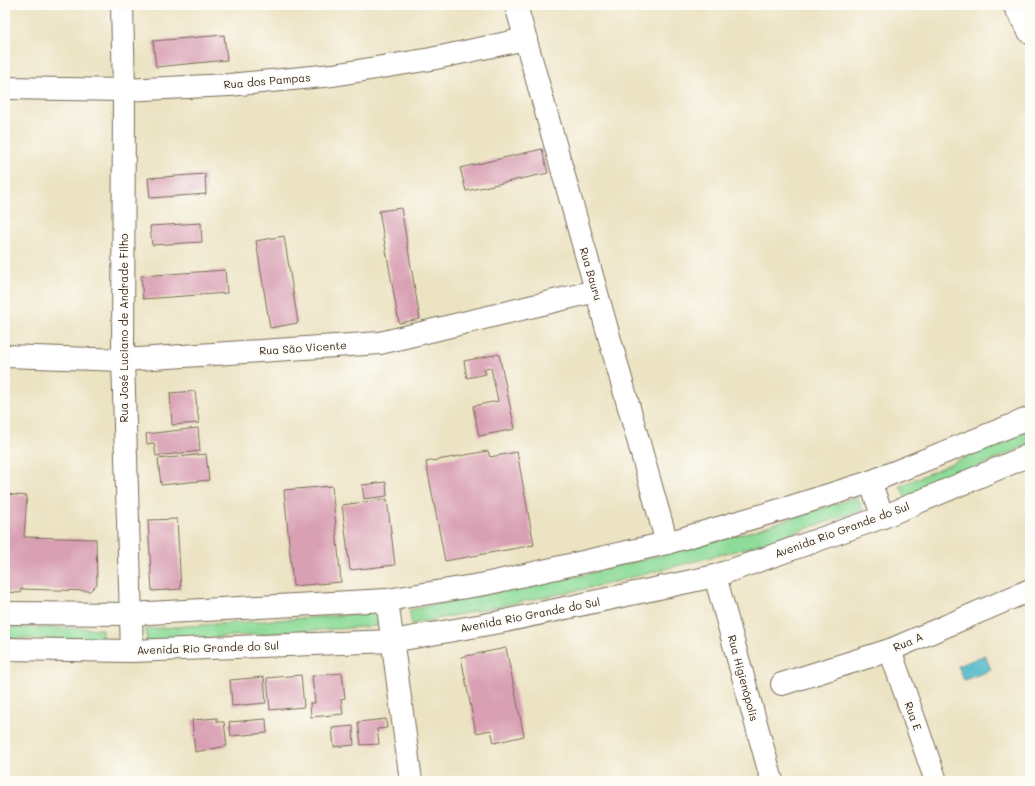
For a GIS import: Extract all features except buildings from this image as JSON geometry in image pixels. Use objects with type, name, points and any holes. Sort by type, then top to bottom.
[{"type":"street","name":"Rua José Luciano de Andrade Filho","points":[[122,5],[124,90],[123,360],[132,651]]},
{"type":"street","name":"Rua Bauru","points":[[516,5],[667,543]]},
{"type":"street","points":[[1014,5],[1030,33]]},
{"type":"street","name":"Rua dos Pampas","points":[[5,88],[124,90],[228,85],[333,75],[431,59],[526,39]]},
{"type":"street","name":"Rua São Vicente","points":[[5,356],[123,360],[380,343],[596,291]]},
{"type":"street","points":[[5,612],[130,614],[387,600],[486,584],[667,543],[870,482],[1030,418]]},
{"type":"street","name":"Avenida Rio Grande do Sul","points":[[5,649],[132,651],[392,641],[500,622],[715,576],[883,517],[1030,455]]},
{"type":"street","points":[[870,482],[883,517]]},
{"type":"street","name":"Rua Higienópolis","points":[[715,576],[772,781]]},
{"type":"street","name":"Rua A","points":[[782,684],[890,650],[1030,590]]},
{"type":"street","points":[[387,600],[412,781]]},
{"type":"street","name":"Rua E","points":[[890,650],[936,781]]},
{"type":"green space","points":[[1030,429],[1030,444],[906,498],[900,486]]},
{"type":"green space","points":[[857,497],[863,510],[750,547],[594,587],[412,624],[409,610],[587,574],[749,532]]},
{"type":"green space","points":[[377,613],[378,626],[147,642],[146,629]]},
{"type":"green space","points":[[5,627],[102,629],[102,640],[5,638]]},
{"type":"water","points":[[985,655],[991,670],[964,680],[958,666]]}]
